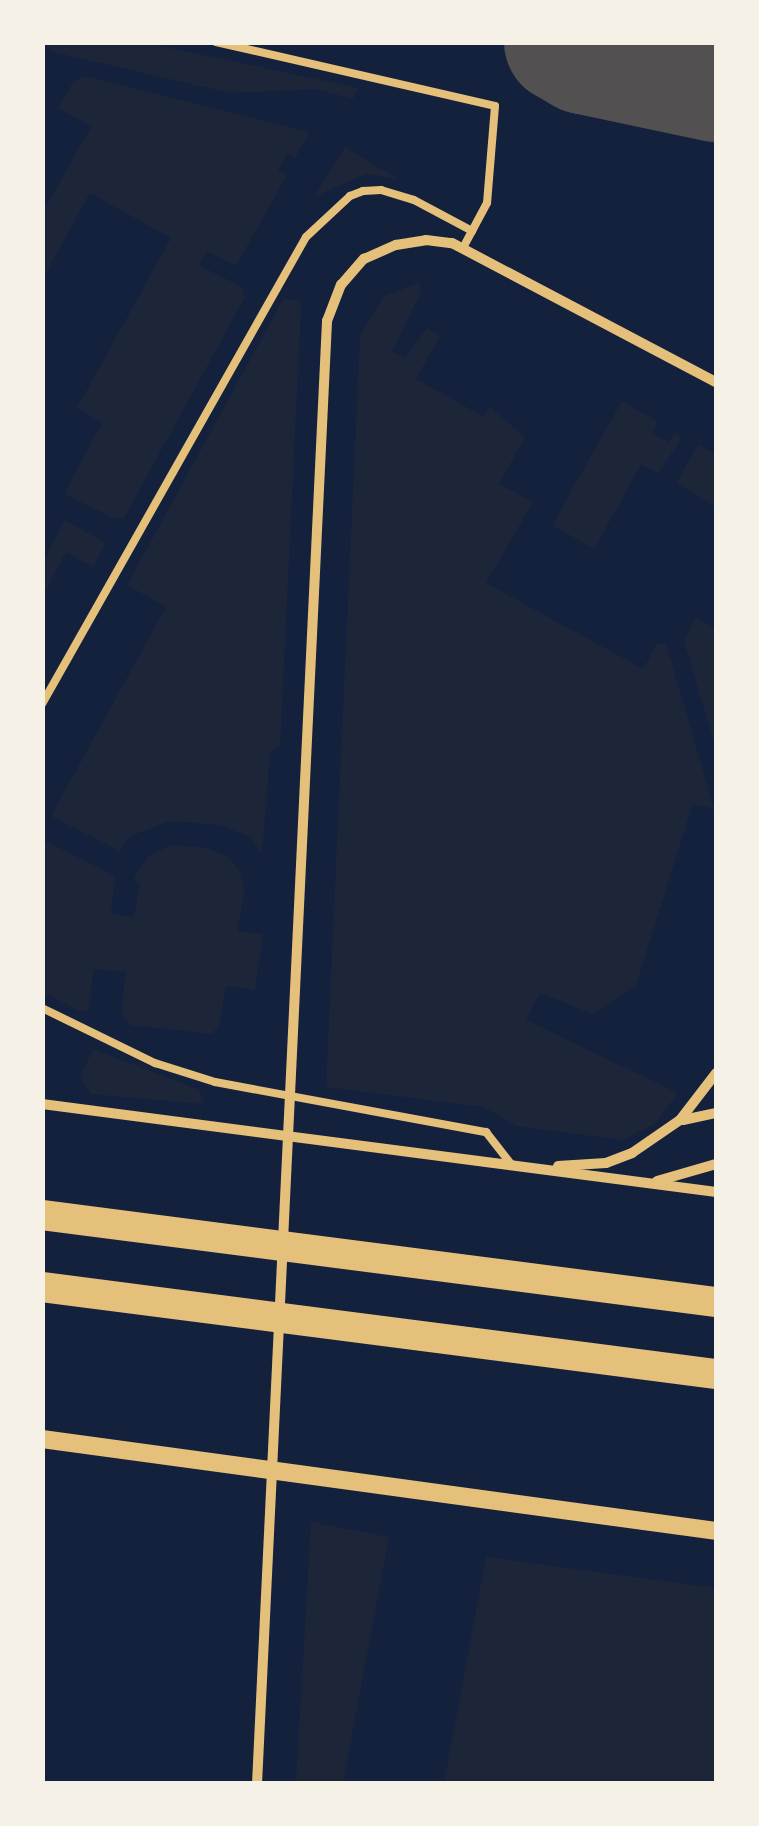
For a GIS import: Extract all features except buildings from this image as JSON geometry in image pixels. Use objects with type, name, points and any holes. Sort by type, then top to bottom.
[{"type":"highway","points":[[42,1215],[716,1302]]},
{"type":"highway","points":[[42,1286],[716,1374]]},
{"type":"street","points":[[257,1784],[327,320],[340,285],[364,260],[396,245],[426,240],[464,246],[716,382]]},
{"type":"street","points":[[537,1168],[606,1162],[632,1153],[680,1120],[716,1074]]},
{"type":"street","points":[[42,1104],[716,1192]]},
{"type":"street","points":[[680,1120],[716,1112]]},
{"type":"street","points":[[646,1182],[690,1175],[716,1164]]},
{"type":"street","points":[[42,1439],[716,1531]]},
{"type":"lane","points":[[216,42],[495,106],[487,203],[464,246]]},
{"type":"lane","points":[[42,704],[306,237],[350,196],[381,190],[414,200],[472,231]]},
{"type":"lane","points":[[42,1008],[155,1063],[215,1082],[486,1132],[511,1164]]},
{"type":"shaded area","points":[[43,42],[147,43],[358,88],[353,99],[316,89],[231,93],[53,52]]},
{"type":"shaded area","points":[[84,76],[309,132],[295,158],[287,154],[278,170],[287,175],[236,266],[207,251],[198,265],[242,287],[245,297],[124,518],[116,519],[64,494],[102,423],[77,408],[171,238],[90,193],[43,278],[43,212],[91,127],[59,108],[73,82]]},
{"type":"shaded area","points":[[345,147],[398,179],[366,174],[314,197]]},
{"type":"shaded area","points":[[420,282],[421,292],[392,351],[405,358],[427,328],[440,336],[416,379],[484,417],[490,407],[525,437],[499,484],[533,502],[486,583],[643,669],[657,644],[666,643],[714,809],[693,803],[636,985],[593,1014],[540,993],[526,1020],[678,1093],[655,1124],[622,1140],[517,1126],[484,1107],[326,1087],[360,336],[383,297]]},
{"type":"shaded area","points":[[284,298],[299,301],[301,308],[280,746],[270,753],[262,853],[250,837],[220,825],[170,821],[128,837],[120,851],[51,816],[166,607],[127,585]]},
{"type":"shaded area","points":[[622,401],[658,422],[652,433],[669,442],[676,432],[682,438],[658,473],[641,465],[594,549],[554,526],[555,520]]},
{"type":"shaded area","points":[[698,445],[716,454],[716,506],[676,483]]},
{"type":"shaded area","points":[[65,520],[106,543],[93,567],[66,552],[43,595],[43,563]]},
{"type":"shaded area","points":[[696,618],[716,629],[716,749],[684,641]]},
{"type":"shaded area","points":[[43,840],[115,876],[111,914],[134,917],[140,884],[134,881],[135,876],[149,856],[171,845],[207,848],[229,857],[241,873],[245,892],[237,931],[263,934],[255,990],[226,986],[219,1025],[212,1034],[131,1025],[121,1014],[126,972],[94,969],[88,1010],[81,1012],[43,992]]},
{"type":"shaded area","points":[[93,1049],[200,1090],[203,1104],[91,1094],[80,1077]]},
{"type":"shaded area","points":[[311,1522],[389,1537],[343,1783],[296,1783]]},
{"type":"shaded area","points":[[486,1557],[716,1588],[716,1783],[444,1783]]},
{"type":"taxiway","points":[[565,42],[584,53],[716,81]]}]
